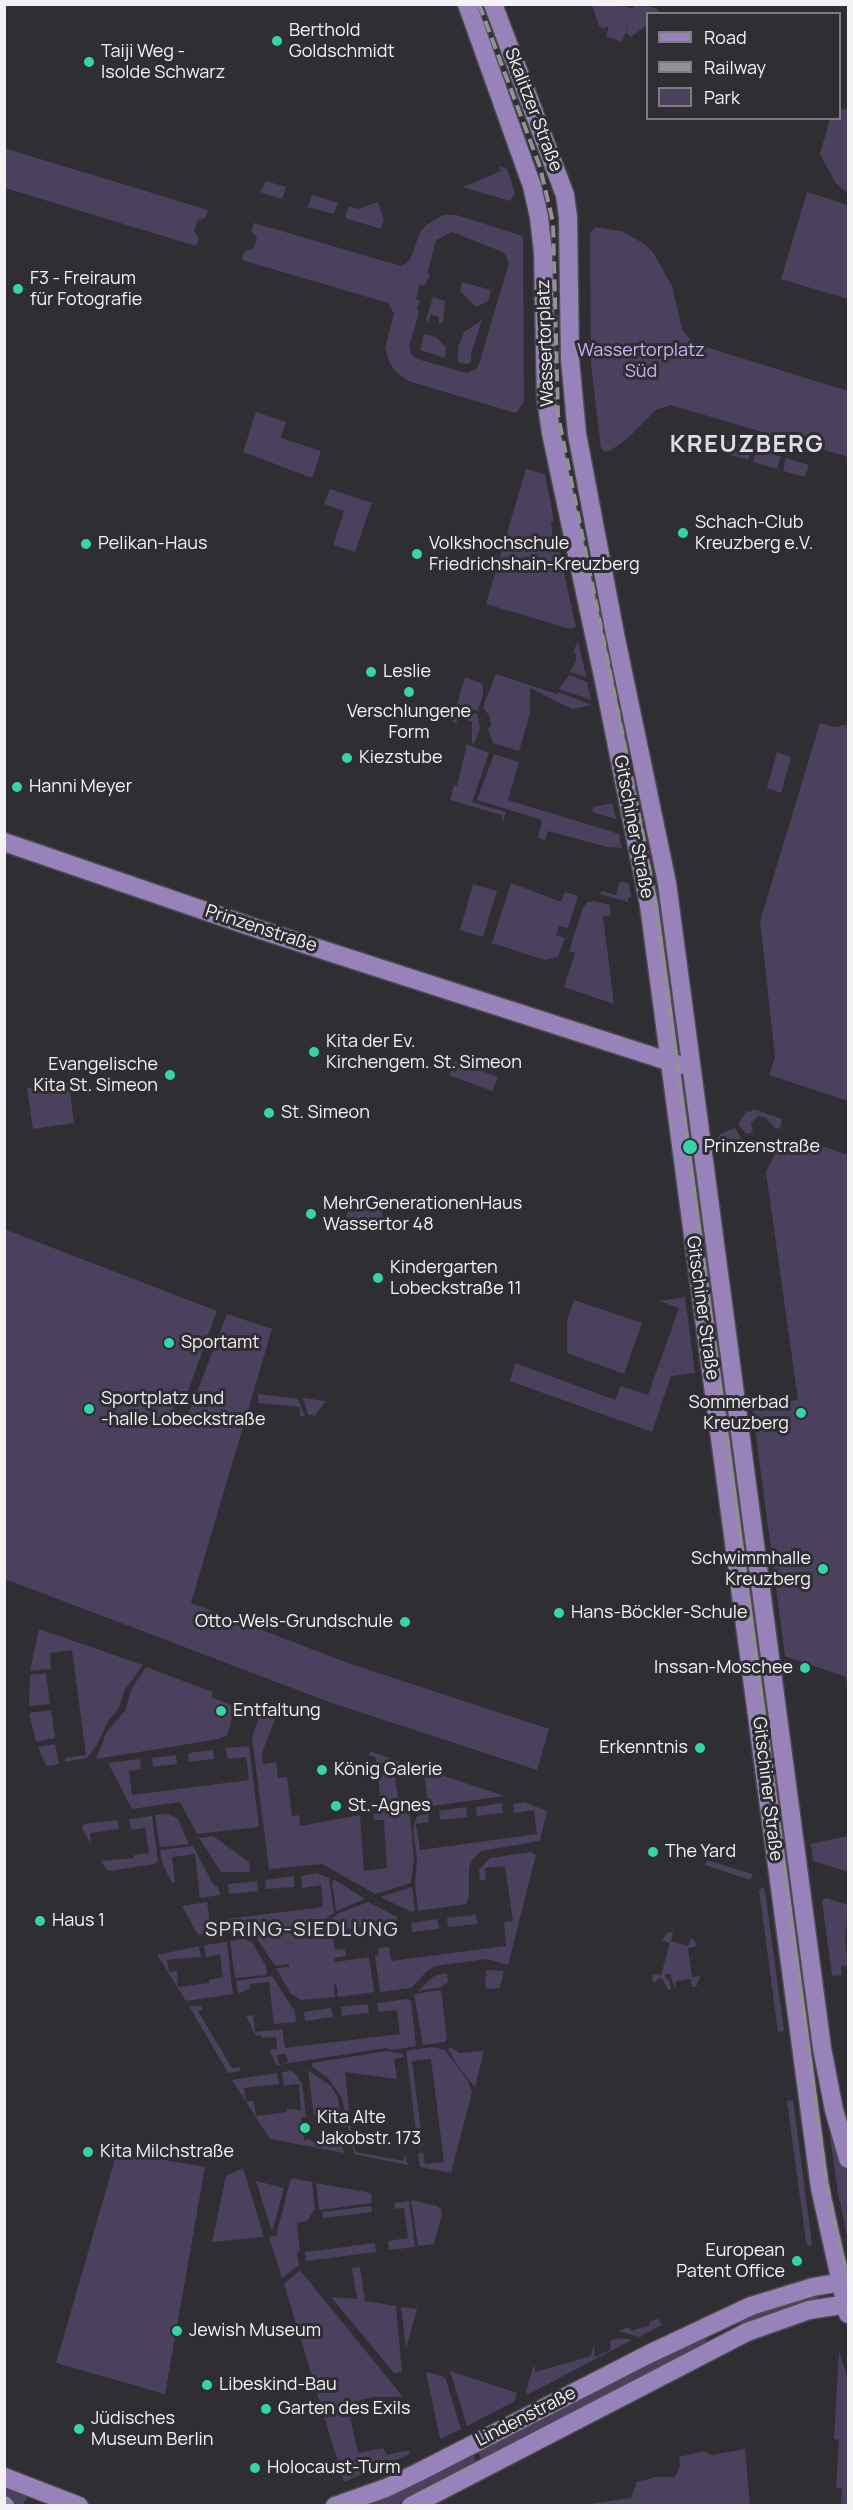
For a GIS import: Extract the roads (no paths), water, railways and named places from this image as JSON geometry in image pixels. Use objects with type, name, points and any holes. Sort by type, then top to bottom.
[{"type":"main road","name":"Skalitzer Straße","points":[[467,4],[532,186],[539,217]]},
{"type":"main road","name":"Skalitzer Straße","points":[[493,4],[561,185],[568,217]]},
{"type":"main road","name":"Wassertorplatz","points":[[539,217],[543,252],[546,398],[558,469]]},
{"type":"main road","name":"Wassertorplatz","points":[[568,217],[570,359],[583,471]]},
{"type":"main road","name":"Gitschiner Straße","points":[[558,469],[643,871],[820,2188],[844,2281],[848,2307]]},
{"type":"main road","name":"Gitschiner Straße","points":[[583,471],[667,883],[822,2048],[834,2110],[849,2159]]},
{"type":"main road","points":[[592,624],[612,620]]},
{"type":"main road","name":"Prinzenstraße","points":[[4,842],[261,930],[690,1069]]},
{"type":"main road","name":"Lindenstraße","points":[[335,2505],[386,2488],[721,2319],[780,2295],[844,2281]]},
{"type":"main road","name":"Lindenstraße","points":[[411,2505],[732,2340],[785,2317],[848,2307]]},
{"type":"main road","points":[[721,2319],[732,2340]]},
{"type":"main road","points":[[4,2477],[79,2505]]},
{"type":"railway","points":[[479,4],[540,167],[553,222],[558,415],[646,851],[659,929],[825,2174],[836,2233],[848,2277]]},
{"type":"place","name":"Berthold Goldschmidt","points":[[277,41]]},
{"type":"place","name":"Taiji Weg - Isolde Schwarz","points":[[89,62]]},
{"type":"place","name":"F3 - Freiraum für Fotografie","points":[[18,289]]},
{"type":"place","name":"Schach-Club Kreuzberg e.V.","points":[[683,533]]},
{"type":"place","name":"Pelikan-Haus","points":[[86,544]]},
{"type":"place","name":"Volkshochschule Friedrichshain-Kreuzberg","points":[[417,554]]},
{"type":"place","name":"Leslie","points":[[371,672]]},
{"type":"place","name":"Verschlungene Form","points":[[409,692]]},
{"type":"place","name":"Kiezstube","points":[[347,758]]},
{"type":"place","name":"Hanni Meyer","points":[[17,787]]},
{"type":"place","name":"Kita der Ev. Kirchengem. St. Simeon","points":[[314,1052]]},
{"type":"place","name":"Evangelische Kita St. Simeon","points":[[170,1075]]},
{"type":"place","name":"St. Simeon","points":[[269,1113]]},
{"type":"place","name":"Prinzenstraße","points":[[690,1147]]},
{"type":"place","name":"MehrGenerationenHaus Wassertor 48","points":[[311,1214]]},
{"type":"place","name":"Kindergarten Lobeckstraße 11","points":[[378,1278]]},
{"type":"place","name":"Sportamt","points":[[169,1343]]},
{"type":"place","name":"Sportplatz und -halle Lobeckstraße","points":[[89,1409]]},
{"type":"place","name":"Sommerbad Kreuzberg","points":[[801,1413]]},
{"type":"place","name":"Schwimmhalle Kreuzberg","points":[[823,1569]]},
{"type":"place","name":"Hans-Böckler-Schule","points":[[559,1613]]},
{"type":"place","name":"Otto-Wels-Grundschule","points":[[405,1622]]},
{"type":"place","name":"Inssan-Moschee","points":[[805,1668]]},
{"type":"place","name":"Entfaltung","points":[[221,1711]]},
{"type":"place","name":"Erkenntnis","points":[[700,1748]]},
{"type":"place","name":"König Galerie","points":[[322,1770]]},
{"type":"place","name":"St.-Agnes","points":[[336,1806]]},
{"type":"place","name":"The Yard","points":[[653,1852]]},
{"type":"place","name":"Haus 1","points":[[40,1921]]},
{"type":"place","name":"Kita Alte Jakobstr. 173","points":[[305,2128]]},
{"type":"place","name":"Kita Milchstraße","points":[[88,2152]]},
{"type":"place","name":"European Patent Office","points":[[797,2261]]},
{"type":"place","name":"Jewish Museum","points":[[177,2331]]},
{"type":"place","name":"Libeskind-Bau","points":[[207,2385]]},
{"type":"place","name":"Garten des Exils","points":[[266,2409]]},
{"type":"place","name":"Jüdisches Museum Berlin","points":[[79,2429]]},
{"type":"place","name":"Holocaust-Turm","points":[[255,2468]]},
{"type":"district","name":"KREUZBERG","points":[[747,445]]},
{"type":"district","name":"SPRING-SIEDLUNG","points":[[302,1930]]},
{"type":"park label","name":"Wassertorplatz Süd","points":[[641,361]]}]
